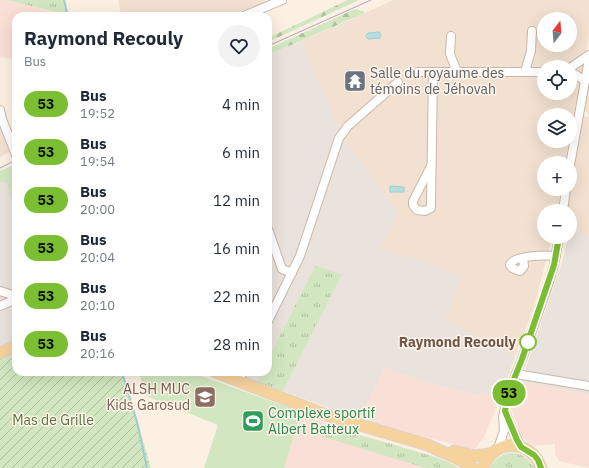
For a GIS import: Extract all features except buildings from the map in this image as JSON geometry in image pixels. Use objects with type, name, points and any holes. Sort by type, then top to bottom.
[{"type":"main road","points":[[0,353],[12,348]]},
{"type":"main road","points":[[241,376],[330,416],[428,445],[442,447],[473,456],[507,446],[521,447],[534,455],[542,468]]},
{"type":"main road","points":[[428,445],[440,452],[459,459],[473,468]]},
{"type":"main road","points":[[483,468],[494,451]]},
{"type":"street","points":[[254,12],[282,0]]},
{"type":"street","points":[[525,72],[531,52],[532,31]]},
{"type":"street","points":[[451,36],[450,54],[457,72]]},
{"type":"street","points":[[577,63],[589,55]]},
{"type":"street","points":[[572,156],[589,59]]},
{"type":"street","points":[[418,72],[537,72]]},
{"type":"street","points":[[431,166],[413,200],[413,205],[417,210],[425,211],[431,208],[433,72]]},
{"type":"street","points":[[577,76],[585,81]]},
{"type":"street","points":[[272,313],[300,256],[340,138],[348,126],[398,82]]},
{"type":"street","points":[[0,110],[12,144]]},
{"type":"street","points":[[272,240],[282,269],[292,274]]},
{"type":"street","points":[[494,451],[504,431],[503,417],[508,394],[538,316],[556,256],[558,244]]},
{"type":"street","points":[[523,258],[548,255],[556,256]]},
{"type":"street","points":[[0,291],[12,295]]},
{"type":"street","points":[[0,306],[12,301]]},
{"type":"street","points":[[516,374],[589,386]]},
{"type":"street","points":[[505,411],[521,447]]},
{"type":"shaded area","points":[[0,0],[8,0],[53,12],[12,12],[12,59],[0,57]]},
{"type":"shaded area","points":[[118,0],[267,0],[263,4],[246,12],[120,12]]},
{"type":"shaded area","points":[[393,0],[589,0],[589,37],[577,98],[577,60],[537,60],[537,100],[577,100],[575,108],[537,108],[537,148],[568,148],[566,156],[537,156],[537,196],[559,196],[559,204],[537,204],[537,244],[550,244],[535,304],[515,357],[445,319],[462,276],[412,257],[378,249],[399,214],[343,138],[301,41]]},
{"type":"shaded area","points":[[301,41],[343,138],[399,214],[379,249],[412,257],[462,276],[445,319],[515,357],[500,398],[486,393],[474,395],[385,368],[359,419],[283,391],[341,275],[315,266],[272,351],[272,53]]},
{"type":"shaded area","points":[[589,85],[589,114],[584,112]]},
{"type":"shaded area","points":[[583,116],[589,117],[589,238],[577,231],[577,204],[568,204],[569,196],[577,196],[576,156]]},
{"type":"shaded area","points":[[0,124],[4,136],[12,151],[0,157]]},
{"type":"shaded area","points":[[10,175],[12,185],[12,342],[0,346],[0,179]]},
{"type":"shaded area","points":[[577,231],[589,238],[589,395],[532,383],[526,384],[519,388],[564,256],[567,244],[577,244]]},
{"type":"shaded area","points":[[385,368],[474,395],[486,393],[500,398],[484,437],[474,450],[359,419]]},
{"type":"shaded area","points":[[242,376],[260,376],[257,382]]},
{"type":"shaded area","points":[[532,383],[589,395],[589,468],[559,461],[555,454],[555,444],[535,446],[521,437],[511,407],[515,394],[519,388],[526,384]]},
{"type":"shaded area","points":[[301,412],[325,423],[450,468],[284,468]]},
{"type":"green space","points":[[7,0],[64,0],[67,12],[56,12]]},
{"type":"green space","points":[[348,0],[359,0],[272,40],[272,36]]},
{"type":"green space","points":[[355,9],[365,13],[272,53],[272,47]]},
{"type":"green space","points":[[12,166],[12,202],[7,182],[0,181],[0,171]]},
{"type":"green space","points":[[315,266],[342,274],[283,391],[257,382],[260,376],[272,376],[272,351]]},
{"type":"green space","name":"Mas de Grille","points":[[12,353],[12,376],[124,376],[151,468],[0,468],[0,359]]},
{"type":"green space","name":"Complexe sportif Albert Batteux","points":[[140,376],[201,376],[301,412],[284,468],[204,468],[218,425],[146,396]]},
{"type":"green space","points":[[321,426],[365,436],[428,455],[441,459],[459,468],[426,468],[320,436]]},
{"type":"green space","points":[[509,453],[524,456],[534,468],[490,468],[493,462],[498,458]]},
{"type":"water","points":[[379,32],[381,34],[380,38],[368,39],[366,36],[368,33]]},
{"type":"water","points":[[390,186],[404,187],[404,192],[390,192]]},
{"type":"waterway","points":[[64,0],[67,12]]},
{"type":"waterway","points":[[123,376],[137,422],[147,468]]},
{"type":"tram line","points":[[272,44],[371,0]]},
{"type":"tram line","points":[[0,168],[12,162]]},
{"type":"bus line","name":"53","points":[[541,468],[534,455],[521,447],[505,411],[508,394],[540,310],[554,265],[558,244]]},
{"type":"place","name":"Salle du royaume des témoins de Jéhovah","points":[[355,81]]},
{"type":"place","name":"Raymond Recouly","points":[[528,342]]},
{"type":"place","name":"ALSH MUC Kids Garosud","points":[[205,397]]},
{"type":"place","name":"Complexe sportif Albert Batteux","points":[[253,421]]}]
